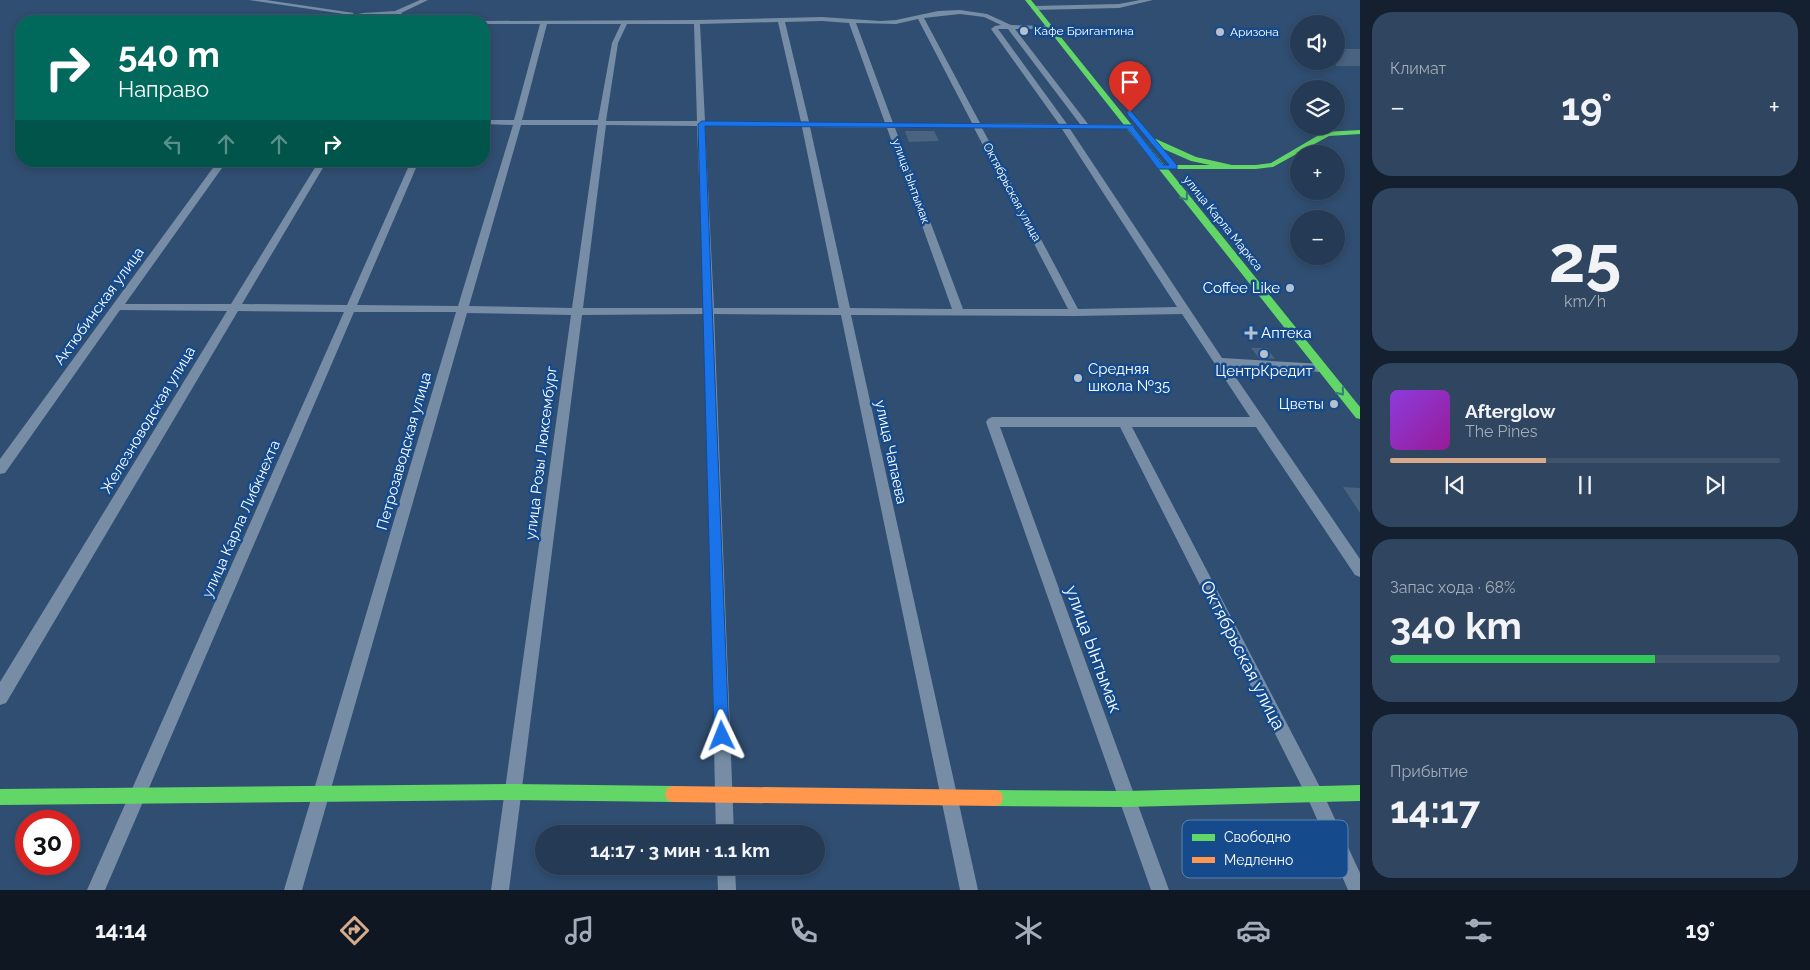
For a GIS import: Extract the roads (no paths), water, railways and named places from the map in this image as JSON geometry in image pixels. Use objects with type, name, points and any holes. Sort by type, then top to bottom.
[{"type":"main road","name":"улица Карла Маркса","points":[[1036,4],[1049,27],[1360,415]]},
{"type":"main road","name":"улица Карла Маркса","points":[[1036,4],[1175,167],[1292,311]]},
{"type":"main road","points":[[1161,167],[1232,167],[1273,164],[1327,134],[1360,132]]},
{"type":"main road","points":[[1153,141],[1194,160],[1232,167]]},
{"type":"main road","points":[[0,797],[514,792],[1126,799],[1360,793]]},
{"type":"street","points":[[252,0],[363,15],[396,13],[425,0]]},
{"type":"street","points":[[1036,4],[1119,6],[1150,0]]},
{"type":"street","points":[[490,22],[697,22],[822,19],[852,22],[896,22],[960,12],[985,15],[1010,27],[1085,126]]},
{"type":"street","name":"Октябрьская улица","points":[[920,17],[1075,313]]},
{"type":"street","name":"улица Чапаева","points":[[781,20],[969,890]]},
{"type":"street","name":"Петрозаводская улица","points":[[293,890],[544,21]]},
{"type":"street","name":"улица Розы Люксембург","points":[[500,890],[602,123],[615,43],[624,22]]},
{"type":"street","points":[[697,22],[709,311],[725,825]]},
{"type":"street","name":"улица Ынтымак","points":[[852,22],[959,312]]},
{"type":"street","points":[[1049,27],[994,29],[1064,126],[1219,362],[1360,571]]},
{"type":"street","points":[[490,122],[1130,127]]},
{"type":"street","name":"Актюбинская улица","points":[[0,469],[219,167]]},
{"type":"street","name":"Железноводская улица","points":[[0,697],[320,167]]},
{"type":"street","name":"улица Карла Либкнехта","points":[[96,890],[412,167]]},
{"type":"street","points":[[117,307],[462,309],[576,312],[1075,313],[1185,310]]},
{"type":"street","points":[[1219,362],[1322,368]]},
{"type":"street","name":"улица Ынтымак","points":[[1124,422],[992,422],[1160,890]]},
{"type":"street","points":[[1124,422],[1260,422]]},
{"type":"street","name":"Октябрьская улица","points":[[1124,422],[1326,820]]},
{"type":"street","name":"Октябрьская улица","points":[[1348,868],[1358,890]]},
{"type":"street","points":[[726,875],[727,890]]},
{"type":"place","name":"Кафе Бригантина","points":[[1024,31]]},
{"type":"place","name":"Аризона","points":[[1220,32]]},
{"type":"place","name":"Coffee Like","points":[[1290,288]]},
{"type":"place","name":"Аптека","points":[[1251,333]]},
{"type":"place","name":"ЦентрКредит","points":[[1264,354]]},
{"type":"place","name":"Средняя школа №35","points":[[1078,378]]},
{"type":"place","name":"Цветы","points":[[1334,404]]}]
